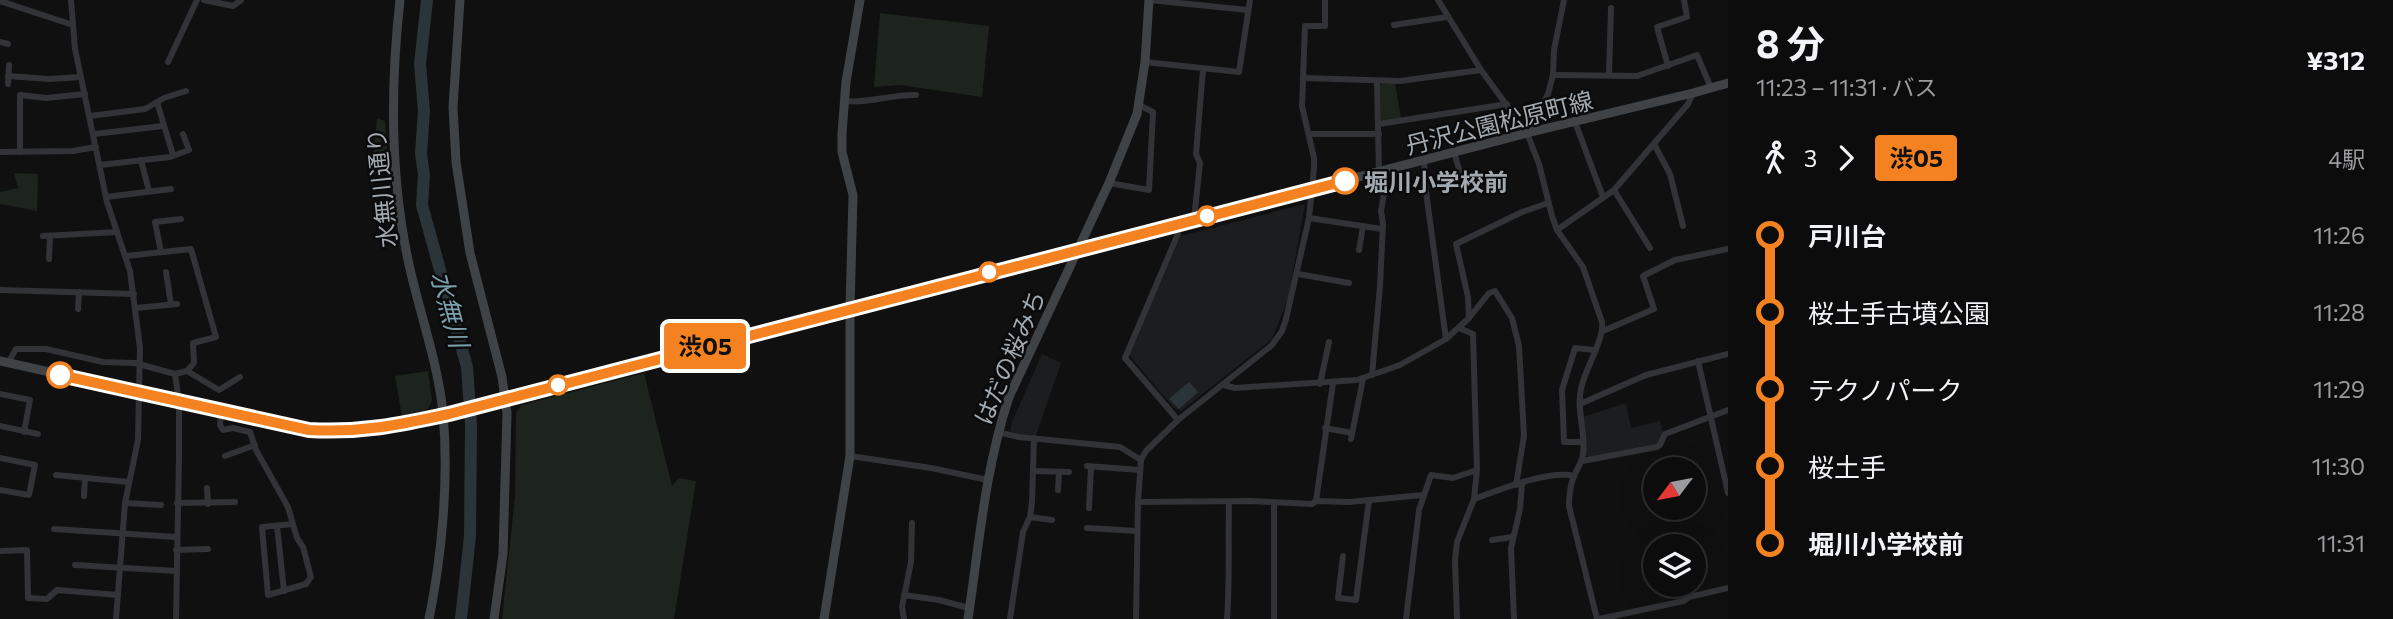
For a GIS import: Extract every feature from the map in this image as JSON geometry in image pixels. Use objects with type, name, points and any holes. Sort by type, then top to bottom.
[{"type":"street","points":[[71,0],[81,78],[106,197],[126,256],[134,294],[141,365],[138,440],[125,503],[116,619]]},
{"type":"street","points":[[168,62],[197,0]]},
{"type":"street","points":[[204,0],[233,6],[241,0]]},
{"type":"street","name":"水無川通り","points":[[400,0],[394,55],[393,108],[400,209],[410,269],[446,414],[444,480],[434,593],[429,619]]},
{"type":"street","points":[[460,0],[453,107],[456,162],[470,253],[506,398],[503,554],[494,619]]},
{"type":"street","points":[[824,619],[850,456],[853,195],[842,152],[844,101],[860,0]]},
{"type":"street","points":[[1149,0],[1248,10]]},
{"type":"street","name":"はだの桜みち","points":[[968,619],[997,432],[1009,397],[1076,250],[1110,183],[1139,105],[1149,0]]},
{"type":"street","points":[[1145,62],[1239,72],[1250,0]]},
{"type":"street","points":[[1136,619],[1141,460],[1146,451],[1178,420],[1224,385],[1279,337],[1286,320],[1309,218],[1314,158],[1302,106],[1306,26],[1325,26],[1325,0]]},
{"type":"street","points":[[1438,0],[1481,70],[1527,133],[1558,230],[1590,281],[1603,331],[1579,395],[1582,461],[1569,492],[1569,506],[1598,619],[1684,601],[1689,597],[1728,588]]},
{"type":"street","points":[[1527,133],[1544,103],[1553,75],[1554,50],[1564,0]]},
{"type":"street","points":[[1668,66],[1657,27],[1687,17],[1684,0]]},
{"type":"street","points":[[0,1],[73,25]]},
{"type":"street","points":[[1609,75],[1611,8]]},
{"type":"street","points":[[1394,25],[1447,18]]},
{"type":"street","points":[[0,42],[8,44]]},
{"type":"street","points":[[1553,75],[1637,76],[1697,55],[1712,88]]},
{"type":"street","points":[[8,85],[9,65]]},
{"type":"street","points":[[1194,219],[1200,163],[1196,154],[1203,70]]},
{"type":"street","points":[[1303,78],[1377,82],[1481,70]]},
{"type":"street","points":[[9,76],[81,78]]},
{"type":"street","points":[[1372,375],[1384,194],[1379,172],[1377,82]]},
{"type":"street","name":"丹沢公園松原町線","points":[[4,362],[309,430],[339,432],[379,429],[446,414],[1728,83]]},
{"type":"street","points":[[90,116],[145,109],[186,91]]},
{"type":"street","points":[[1558,230],[1614,190],[1688,104],[1693,93]]},
{"type":"street","points":[[20,152],[20,95],[46,98],[85,94]]},
{"type":"street","points":[[844,101],[868,102],[900,94],[916,95]]},
{"type":"street","points":[[157,102],[173,155]]},
{"type":"street","points":[[1379,124],[1507,104]]},
{"type":"street","points":[[1110,183],[1150,190],[1153,112],[1139,105]]},
{"type":"street","points":[[1575,122],[1603,197]]},
{"type":"street","points":[[94,134],[163,126]]},
{"type":"street","points":[[100,165],[190,154],[183,134]]},
{"type":"street","points":[[1309,134],[1379,134]]},
{"type":"street","points":[[1654,144],[1670,174],[1679,223]]},
{"type":"street","points":[[0,152],[73,151],[96,147]]},
{"type":"street","points":[[1454,152],[1462,180]]},
{"type":"street","points":[[141,160],[149,191]]},
{"type":"street","points":[[1424,160],[1446,339]]},
{"type":"street","points":[[106,197],[171,188]]},
{"type":"street","points":[[1614,190],[1650,248]]},
{"type":"street","points":[[1469,318],[1468,297],[1456,244],[1548,202]]},
{"type":"street","points":[[1309,218],[1382,229]]},
{"type":"street","points":[[161,252],[155,222],[181,219]]},
{"type":"street","points":[[1176,224],[1178,234],[1125,358],[1178,420]]},
{"type":"street","points":[[1359,250],[1363,226]]},
{"type":"street","points":[[50,259],[46,236],[78,238],[117,232]]},
{"type":"street","points":[[1603,331],[1654,309],[1643,276],[1675,260],[1728,248]]},
{"type":"street","points":[[4,362],[16,349],[31,348],[103,362],[141,365],[175,374],[187,371],[194,363],[193,343],[216,337],[191,249],[126,256]]},
{"type":"street","points":[[1298,274],[1349,283]]},
{"type":"street","points":[[136,308],[174,304],[169,277]]},
{"type":"street","points":[[0,290],[134,294]]},
{"type":"street","points":[[1224,385],[1235,388],[1363,379],[1407,362],[1446,339],[1469,318],[1489,293],[1496,291],[1509,312],[1518,337],[1524,436],[1519,516],[1513,537],[1514,619]]},
{"type":"street","points":[[78,309],[79,292]]},
{"type":"street","points":[[1457,619],[1457,542],[1474,499],[1477,470],[1473,334],[1459,328]]},
{"type":"street","points":[[1320,384],[1329,342]]},
{"type":"street","points":[[1583,442],[1564,442],[1562,390],[1575,348],[1594,350]]},
{"type":"street","points":[[1580,404],[1646,374],[1728,354]]},
{"type":"street","points":[[1698,361],[1728,493]]},
{"type":"street","points":[[187,371],[219,390],[240,377]]},
{"type":"street","points":[[175,374],[179,402],[176,619]]},
{"type":"street","points":[[1325,428],[1351,436],[1363,379]]},
{"type":"street","points":[[1138,502],[1250,501],[1312,504],[1316,500],[1333,383]]},
{"type":"street","points":[[1562,390],[1579,395]]},
{"type":"street","points":[[0,394],[30,400],[24,432]]},
{"type":"street","points":[[1582,461],[1657,447],[1665,434],[1728,410]]},
{"type":"street","points":[[221,412],[220,428],[250,432],[288,507],[311,577],[306,584],[268,596],[262,527],[293,524]]},
{"type":"street","points":[[0,426],[38,435]]},
{"type":"street","points":[[997,432],[1120,447],[1141,460]]},
{"type":"street","points":[[1010,619],[1023,532],[1030,517],[1034,438]]},
{"type":"street","points":[[225,456],[255,446]]},
{"type":"street","points":[[850,456],[988,480]]},
{"type":"street","points":[[0,458],[35,465],[29,495],[0,489]]},
{"type":"street","points":[[1089,509],[1092,499],[1089,466],[1139,470]]},
{"type":"street","points":[[1406,619],[1417,525],[1423,495],[1431,475],[1453,478],[1477,470]]},
{"type":"street","points":[[1033,471],[1069,472]]},
{"type":"street","points":[[1058,490],[1059,472]]},
{"type":"street","points":[[1474,499],[1536,478],[1568,474],[1574,476]]},
{"type":"street","points":[[56,475],[128,482]]},
{"type":"street","points":[[84,496],[86,478]]},
{"type":"street","points":[[207,488],[208,504]]},
{"type":"street","points":[[1316,500],[1349,502],[1423,495]]},
{"type":"street","points":[[1343,556],[1338,598],[1356,600],[1369,500]]},
{"type":"street","points":[[177,503],[235,502]]},
{"type":"street","points":[[1227,619],[1229,502]]},
{"type":"street","points":[[125,503],[161,505]]},
{"type":"street","points":[[1274,504],[1274,619]]},
{"type":"street","points":[[1030,517],[1052,520]]},
{"type":"street","points":[[904,619],[902,607],[911,562],[912,523]]},
{"type":"street","points":[[278,527],[284,591]]},
{"type":"street","points":[[1087,528],[1137,531]]},
{"type":"street","points":[[54,529],[176,537]]},
{"type":"street","points":[[1492,540],[1513,537]]},
{"type":"street","points":[[176,550],[208,549]]},
{"type":"street","points":[[0,551],[27,550],[28,601],[47,599],[57,590],[118,595]]},
{"type":"street","points":[[75,565],[176,571]]},
{"type":"street","points":[[904,595],[969,608]]},
{"type":"shaded area","points":[[880,13],[989,26],[982,97],[900,85],[874,87]]},
{"type":"shaded area","points":[[1395,83],[1401,118],[1383,121],[1380,86]]},
{"type":"shaded area","points":[[377,118],[385,121],[388,160],[376,157],[374,153]]},
{"type":"shaded area","points":[[14,173],[38,174],[37,211],[0,204],[0,192],[18,188]]},
{"type":"shaded area","points":[[1305,204],[1288,299],[1272,339],[1181,411],[1174,408],[1129,355],[1181,236]]},
{"type":"shaded area","points":[[1042,354],[1061,363],[1036,435],[1016,434],[1010,431],[1012,422]]},
{"type":"shaded area","points":[[428,371],[432,401],[427,410],[402,416],[395,376]]},
{"type":"shaded area","points":[[644,373],[672,486],[679,478],[696,481],[674,619],[502,619],[515,496],[516,413],[522,405]]},
{"type":"shaded area","points":[[1189,382],[1198,392],[1179,409],[1169,399]]},
{"type":"shaded area","points":[[1626,403],[1631,428],[1660,421],[1663,433],[1659,444],[1590,458],[1586,456],[1583,417]]},
{"type":"waterway","name":"水無川","points":[[427,0],[420,64],[424,111],[422,205],[467,367],[471,425],[470,536],[461,619]]},
{"type":"bus line","name":"渋05","points":[[60,375],[309,430],[339,432],[379,429],[449,414],[1345,181]]},
{"type":"place","name":"堀川小学校前","points":[[1345,181]]}]
